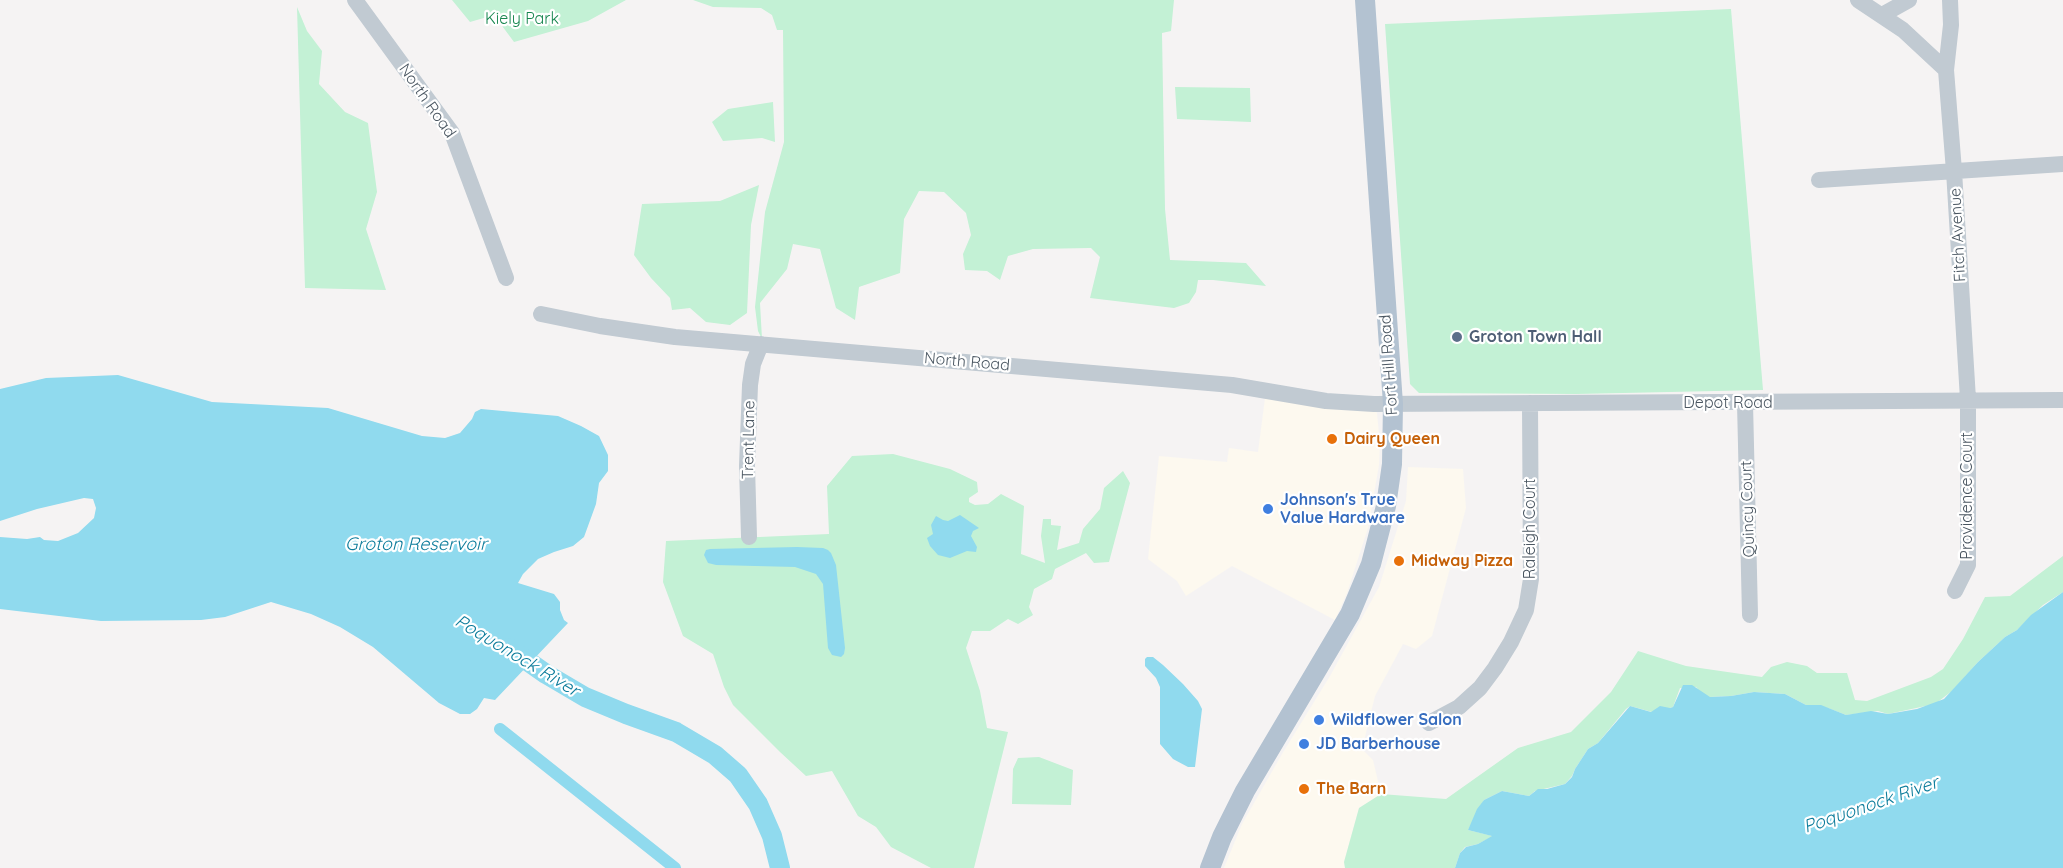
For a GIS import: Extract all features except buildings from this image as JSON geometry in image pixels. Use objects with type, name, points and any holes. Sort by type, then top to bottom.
[{"type":"main road","name":"Fort Hill Road","points":[[1210,868],[1245,790],[1338,636],[1363,585],[1381,532],[1388,493],[1392,453],[1392,404],[1365,0]]},
{"type":"street","name":"North Road","points":[[355,0],[453,133],[506,278]]},
{"type":"street","points":[[1857,0],[1903,30],[1946,70]]},
{"type":"street","points":[[1882,15],[1909,0]]},
{"type":"street","name":"Fitch Avenue","points":[[1950,0],[1951,25],[1946,70],[1968,399]]},
{"type":"street","points":[[1819,180],[2063,164]]},
{"type":"street","name":"North Road","points":[[541,314],[642,333],[1232,385],[1328,402],[1392,404]]},
{"type":"street","name":"Trent Lane","points":[[749,537],[747,466],[750,385],[753,364],[761,344]]},
{"type":"street","name":"Providence Court","points":[[1955,591],[1968,565],[1968,399]]},
{"type":"street","name":"Depot Road","points":[[1392,404],[2063,400]]},
{"type":"street","name":"Raleigh Court","points":[[1429,723],[1459,707],[1480,688],[1511,642],[1526,610],[1531,579],[1530,403]]},
{"type":"street","name":"Quincy Court","points":[[1745,403],[1750,615]]},
{"type":"shaded area","points":[[1265,398],[1376,411],[1377,413],[1380,444],[1379,465],[1368,528],[1347,593],[1335,620],[1232,566],[1186,596],[1177,581],[1148,559],[1159,456],[1227,462],[1229,448],[1258,452]]},
{"type":"shaded area","points":[[1408,467],[1463,469],[1466,508],[1432,636],[1416,649],[1403,644],[1375,696],[1362,749],[1373,760],[1381,794],[1359,808],[1344,862],[1345,868],[1224,868],[1242,824],[1330,676],[1379,587],[1406,501]]},
{"type":"green space","name":"Kiely Park","points":[[452,0],[626,0],[588,21],[514,42],[494,15],[470,22]]},
{"type":"green space","points":[[693,0],[1174,0],[1171,31],[1162,33],[1165,209],[1170,260],[1246,263],[1266,286],[1198,280],[1196,292],[1189,303],[1174,308],[1090,298],[1100,257],[1091,248],[1033,249],[1008,256],[1000,280],[987,271],[965,270],[963,254],[971,235],[966,213],[944,192],[919,191],[904,219],[900,273],[859,287],[855,320],[836,308],[820,249],[793,244],[787,269],[760,303],[762,339],[758,331],[755,307],[765,212],[784,142],[783,30],[777,30],[772,15],[761,8],[713,7]]},
{"type":"green space","points":[[297,7],[307,31],[322,51],[319,84],[345,112],[368,123],[377,192],[366,229],[386,290],[305,288]]},
{"type":"green space","points":[[1731,9],[1763,390],[1576,394],[1419,393],[1410,384],[1385,24]]},
{"type":"green space","points":[[1175,87],[1250,88],[1251,122],[1177,119]]},
{"type":"green space","points":[[773,102],[775,142],[762,138],[723,141],[712,122],[728,109]]},
{"type":"green space","points":[[759,185],[751,225],[747,313],[730,325],[706,322],[690,308],[672,310],[670,298],[634,255],[642,204],[720,201]]},
{"type":"green space","points":[[893,454],[950,469],[977,482],[978,492],[969,498],[969,502],[975,505],[988,504],[1001,494],[1024,506],[1021,554],[1045,563],[1041,536],[1043,519],[1051,519],[1051,525],[1061,526],[1057,550],[1079,543],[1083,529],[1100,509],[1104,488],[1123,471],[1130,483],[1109,562],[1094,563],[1086,553],[1055,569],[1052,579],[1034,589],[1029,607],[1033,615],[1018,624],[1008,619],[990,631],[972,631],[966,648],[980,691],[987,728],[1008,732],[974,868],[931,868],[891,847],[876,827],[858,816],[832,771],[806,776],[733,705],[724,687],[713,654],[683,636],[663,582],[666,541],[829,534],[827,486],[852,456]]},
{"type":"green space","points":[[2063,556],[2063,592],[2043,605],[2017,630],[2005,637],[1952,691],[1935,704],[1888,714],[1878,711],[1846,715],[1828,708],[1806,705],[1785,694],[1754,692],[1709,697],[1696,687],[1680,688],[1673,707],[1652,712],[1630,706],[1626,709],[1598,743],[1588,749],[1565,784],[1535,791],[1529,796],[1502,791],[1484,800],[1468,830],[1493,836],[1478,844],[1465,847],[1460,853],[1455,868],[1345,868],[1344,862],[1359,808],[1381,794],[1446,799],[1518,748],[1571,732],[1611,692],[1638,651],[1686,666],[1762,677],[1771,667],[1787,662],[1807,666],[1817,673],[1847,673],[1855,700],[1867,701],[1931,677],[1943,669],[1963,639],[1985,597],[2010,596]]},
{"type":"green space","points":[[1039,757],[1073,770],[1071,805],[1012,804],[1013,769],[1018,758]]},
{"type":"water","name":"Groton Reservoir","points":[[118,375],[212,402],[328,408],[422,436],[445,438],[460,433],[475,412],[481,409],[558,416],[581,426],[599,436],[608,455],[608,471],[599,483],[596,504],[584,537],[573,546],[538,559],[523,574],[518,583],[554,594],[560,602],[564,620],[568,623],[495,700],[484,698],[477,709],[470,714],[460,714],[439,703],[373,647],[340,627],[311,614],[271,602],[225,617],[201,620],[101,621],[0,609],[0,537],[27,539],[40,537],[44,540],[58,541],[78,533],[94,518],[96,508],[93,499],[84,498],[37,509],[0,521],[0,389],[46,378]]},
{"type":"water","points":[[960,515],[979,528],[973,531],[971,536],[977,547],[976,552],[967,551],[950,558],[938,555],[930,546],[927,538],[933,534],[931,525],[936,516],[948,521]]},
{"type":"water","points":[[797,547],[828,550],[836,565],[845,648],[841,657],[832,655],[828,648],[823,584],[816,574],[795,567],[716,565],[708,563],[704,555],[706,550],[710,549]]},
{"type":"water","points":[[2063,592],[2063,868],[1455,868],[1460,853],[1466,847],[1478,844],[1492,836],[1468,830],[1477,809],[1484,800],[1502,791],[1529,796],[1538,789],[1565,784],[1572,777],[1588,749],[1598,743],[1630,706],[1651,712],[1660,706],[1673,707],[1683,685],[1692,685],[1710,697],[1754,692],[1785,694],[1806,705],[1821,705],[1846,715],[1871,711],[1888,714],[1917,709],[1944,699],[2005,637],[2017,630],[2031,615]]},
{"type":"water","points":[[1147,657],[1153,657],[1163,665],[1183,684],[1202,709],[1195,767],[1188,767],[1173,759],[1160,744],[1160,687],[1156,678],[1145,666]]},
{"type":"waterway","name":"Poquonock River","points":[[509,648],[546,674],[585,697],[676,732],[715,755],[738,775],[758,804],[772,836],[780,868]]},
{"type":"waterway","points":[[500,729],[675,868]]},
{"type":"place","name":"Groton Town Hall","points":[[1457,337]]},
{"type":"place","name":"Dairy Queen","points":[[1332,439]]},
{"type":"place","name":"Johnson's True Value Hardware","points":[[1268,509]]},
{"type":"place","name":"Midway Pizza","points":[[1399,561]]},
{"type":"place","name":"Wildflower Salon","points":[[1319,720]]},
{"type":"place","name":"JD Barberhouse","points":[[1304,744]]},
{"type":"place","name":"The Barn","points":[[1304,789]]}]
